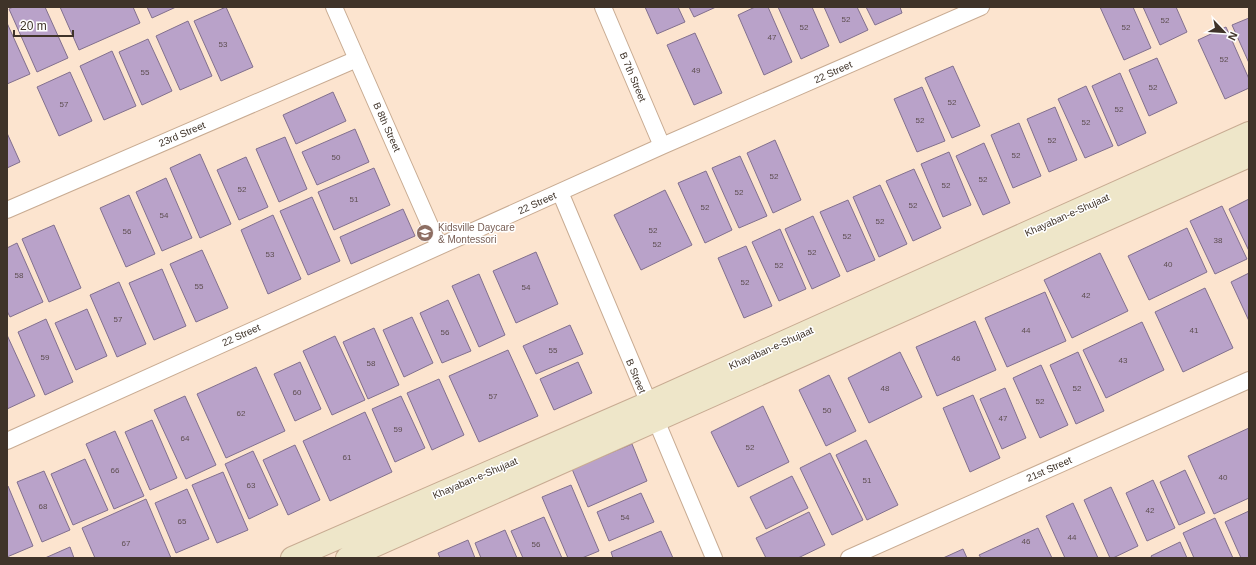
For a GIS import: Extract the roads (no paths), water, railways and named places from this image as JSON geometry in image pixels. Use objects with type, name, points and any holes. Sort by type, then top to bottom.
[{"type":"main road","name":"Khayaban-e-Shujaat","points":[[347,558],[1249,133]]},
{"type":"main road","name":"Khayaban-e-Shujaat","points":[[292,558],[652,413],[1249,156]]},
{"type":"street","name":"B 8th Street","points":[[334,7],[439,246]]},
{"type":"street","name":"B 7th Street","points":[[603,7],[662,146]]},
{"type":"street","name":"22 Street","points":[[7,441],[662,146],[981,7]]},
{"type":"street","name":"23rd Street","points":[[7,210],[357,59]]},
{"type":"street","name":"B Street","points":[[560,192],[714,558]]},
{"type":"street","name":"21st Street","points":[[857,556],[1249,380]]},
{"type":"place","name":"Kidsville Daycare & Montessori","points":[[425,233]]}]
